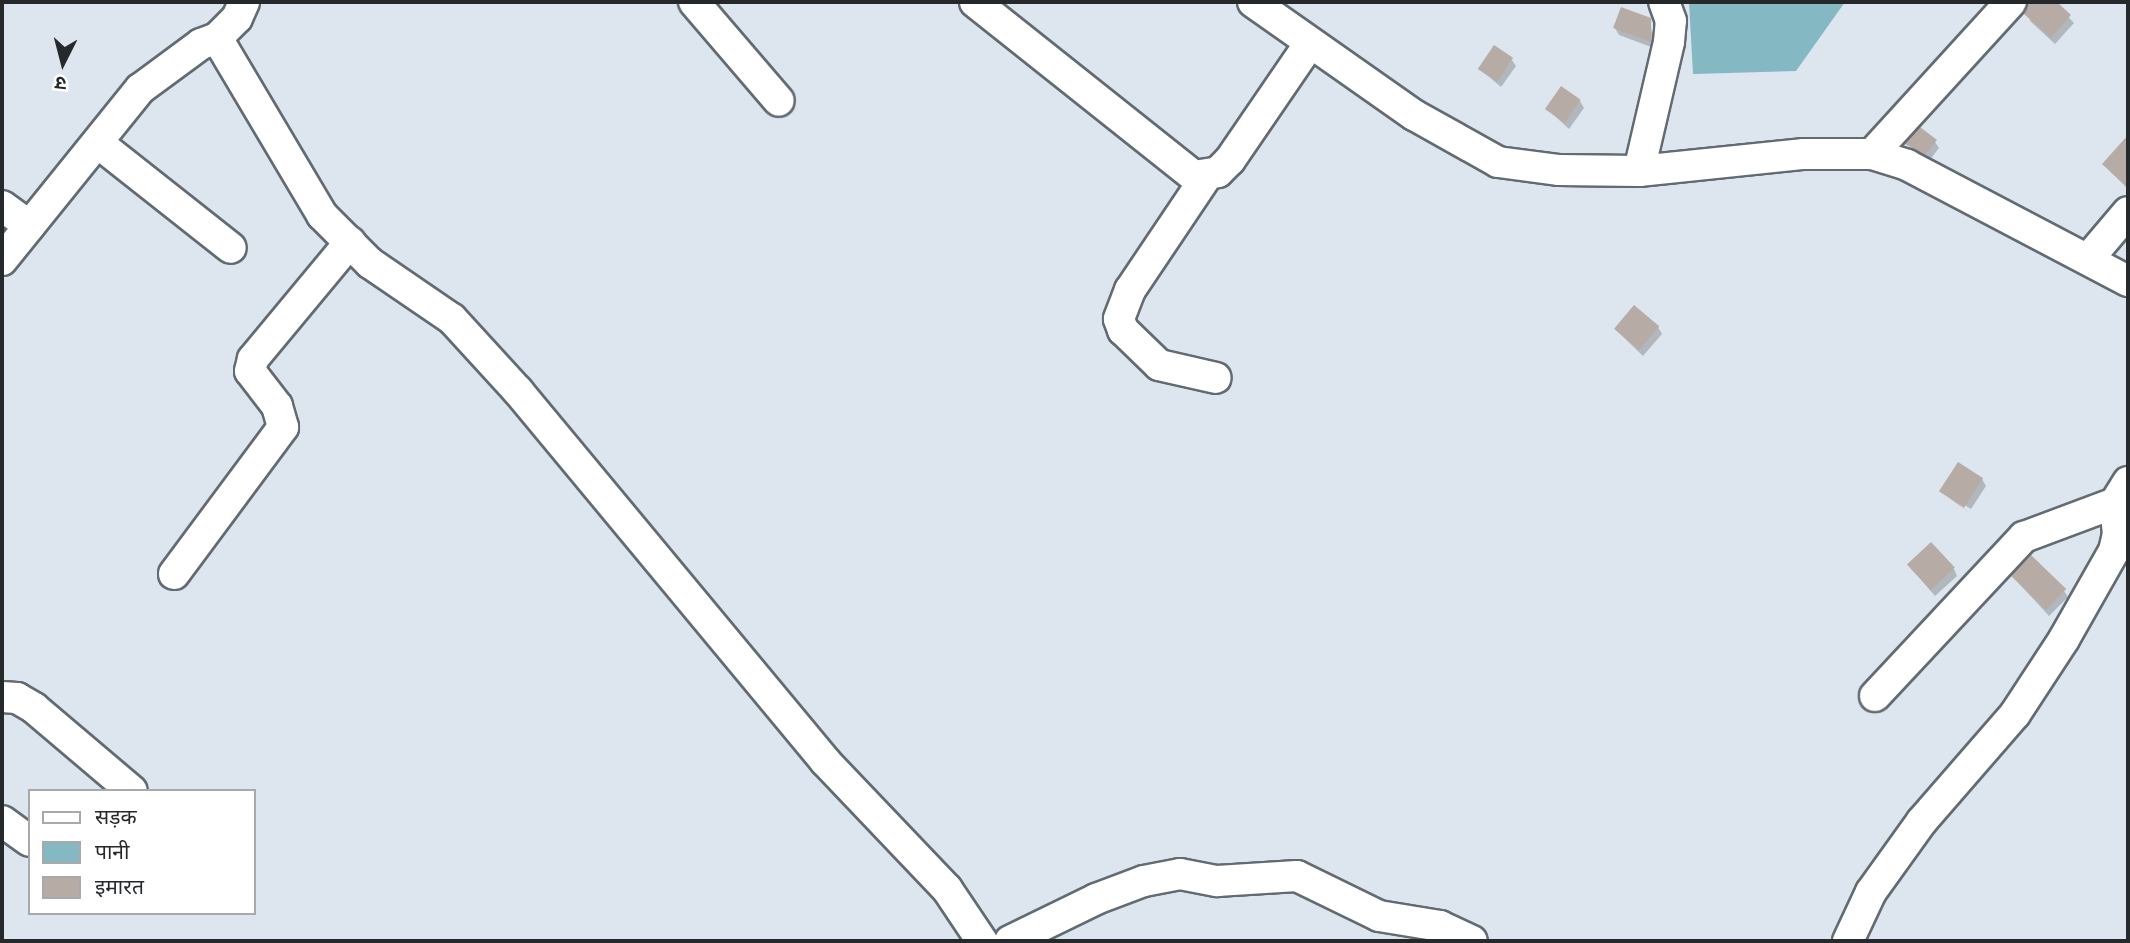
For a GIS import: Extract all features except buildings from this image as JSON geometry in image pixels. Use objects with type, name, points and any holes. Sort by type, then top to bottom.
[{"type":"street","points":[[2,260],[140,89],[201,44],[217,38],[237,18],[244,2]]},
{"type":"street","points":[[694,2],[779,101]]},
{"type":"street","points":[[975,2],[1183,170],[1206,177]]},
{"type":"street","points":[[1253,2],[1414,115],[1499,162],[1559,170],[1639,171],[1804,154],[1872,154],[1907,165],[2089,258],[2128,281]]},
{"type":"street","points":[[1639,171],[1669,42],[1671,20],[1664,2]]},
{"type":"street","points":[[1872,154],[2011,2]]},
{"type":"street","points":[[217,38],[322,215],[370,263],[452,319],[518,391],[825,761],[947,889],[982,941]]},
{"type":"street","points":[[1216,377],[1159,365],[1123,330],[1119,319],[1130,290],[1206,177],[1230,160],[1310,43]]},
{"type":"street","points":[[99,143],[231,248]]},
{"type":"street","points":[[2,206],[30,226]]},
{"type":"street","points":[[2089,258],[2128,212]]},
{"type":"street","points":[[174,574],[283,428],[277,406],[250,371],[253,359],[350,242]]},
{"type":"street","points":[[1875,696],[2024,537],[2122,493]]},
{"type":"street","points":[[1848,941],[1879,882],[1923,821],[2015,714],[2064,639],[2113,551],[2122,493]]},
{"type":"street","points":[[2,697],[17,698],[34,708],[130,789]]},
{"type":"street","points":[[2,821],[28,840]]},
{"type":"street","points":[[1010,941],[1096,899],[1144,881],[1180,874],[1217,881],[1297,876],[1378,916],[1440,926],[1472,941]]},
{"type":"water","points":[[1689,2],[1845,2],[1796,71],[1693,74]]}]
